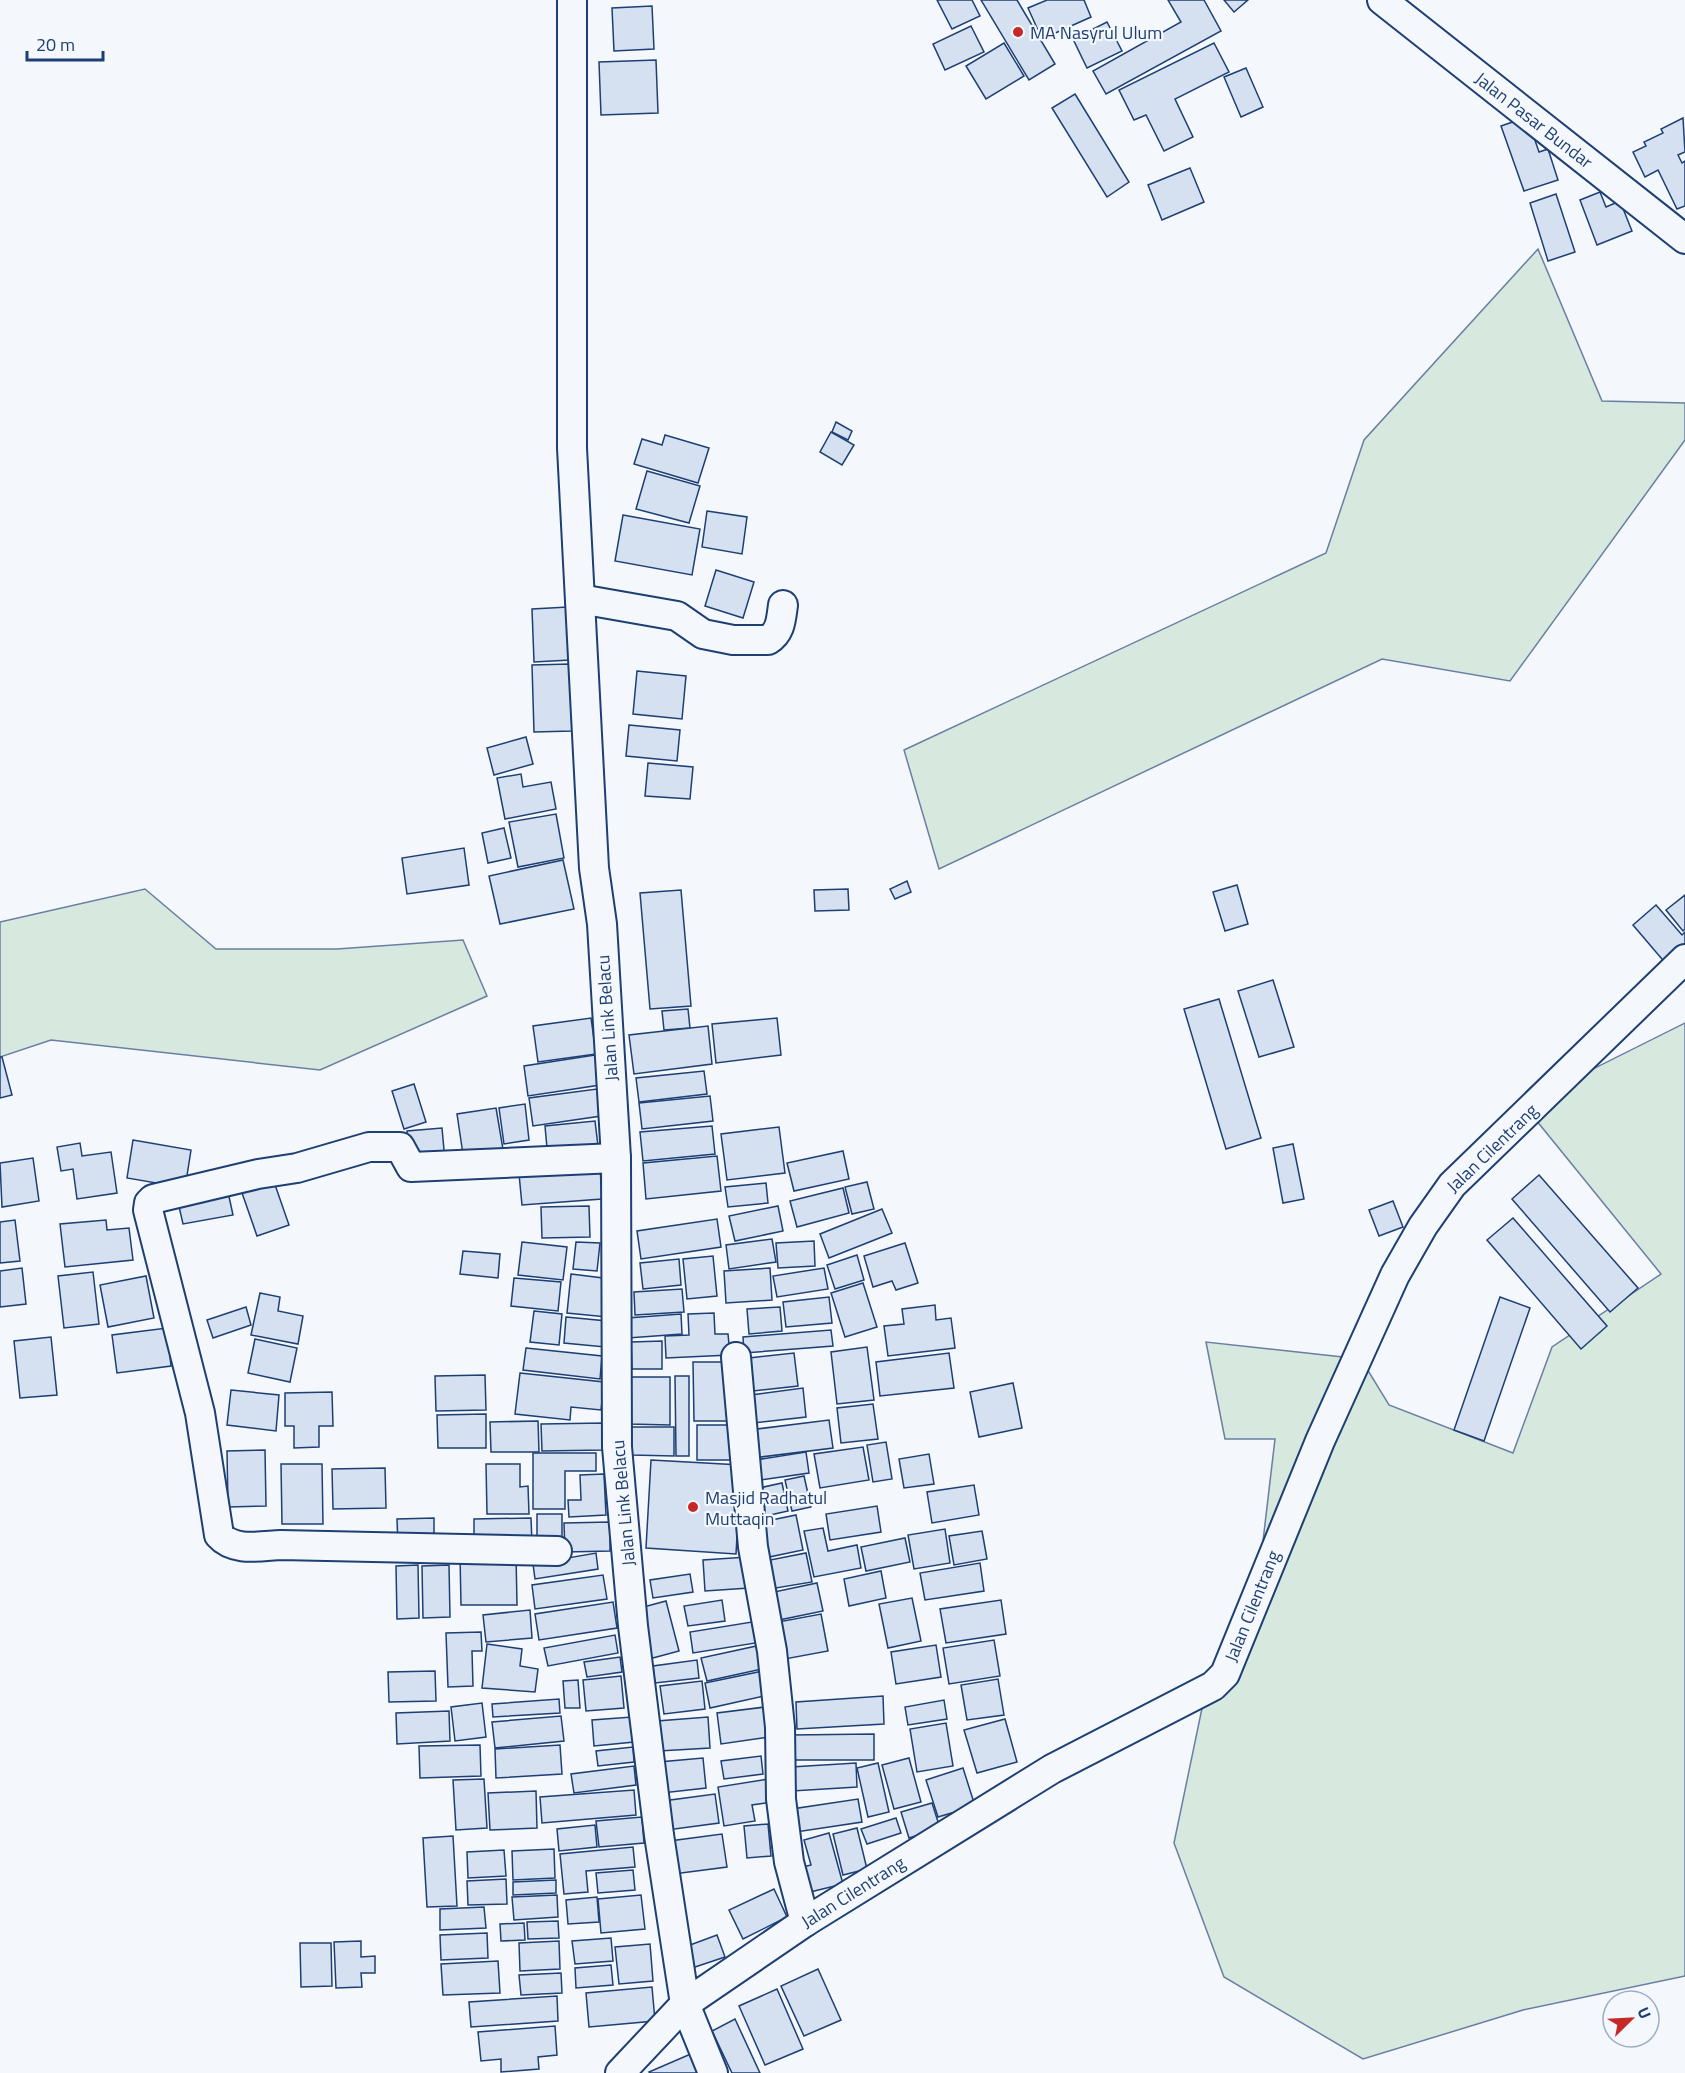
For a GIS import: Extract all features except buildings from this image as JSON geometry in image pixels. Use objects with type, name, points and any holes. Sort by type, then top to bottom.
[{"type":"street","name":"Jalan Link Belacu","points":[[572,0],[572,448],[594,868],[602,924],[616,1158],[617,1448],[633,1626],[658,1835],[685,2004],[713,2073]]},
{"type":"street","name":"Jalan Pasar Bundar","points":[[1382,0],[1685,239]]},
{"type":"street","points":[[580,599],[677,616],[703,634],[733,640],[768,640],[779,627],[783,605]]},
{"type":"street","name":"Jalan Cilentrang","points":[[620,2073],[685,2004],[805,1922],[1052,1768],[1212,1686],[1225,1674],[1320,1440],[1395,1275],[1423,1226],[1452,1185],[1685,959]]},
{"type":"street","points":[[557,1551],[293,1545],[238,1546],[224,1541],[219,1535],[200,1413],[148,1210],[149,1203],[153,1199],[258,1174],[297,1168],[369,1147],[400,1147],[411,1167],[616,1158]]},
{"type":"street","points":[[736,1357],[753,1547],[772,1651],[779,1716],[782,1810],[789,1862],[805,1922]]},
{"type":"shaded area","points":[[1538,249],[1602,401],[1685,403],[1685,440],[1510,681],[1382,659],[939,869],[904,750],[1326,553],[1364,440]]},
{"type":"shaded area","points":[[145,889],[216,949],[337,949],[463,940],[487,996],[320,1070],[51,1040],[0,1057],[0,922]]},
{"type":"shaded area","points":[[1685,1023],[1685,1976],[1623,1989],[1601,1989],[1601,1994],[1523,2010],[1363,2059],[1224,1977],[1174,1843],[1206,1689],[1261,1558],[1275,1439],[1225,1439],[1206,1342],[1361,1359],[1389,1405],[1513,1453],[1552,1347],[1661,1274],[1523,1104]]},
{"type":"place","name":"MA Nasyrul Ulum","points":[[1018,32]]},
{"type":"place","name":"Masjid Radhatul Muttaqin","points":[[693,1507]]}]
